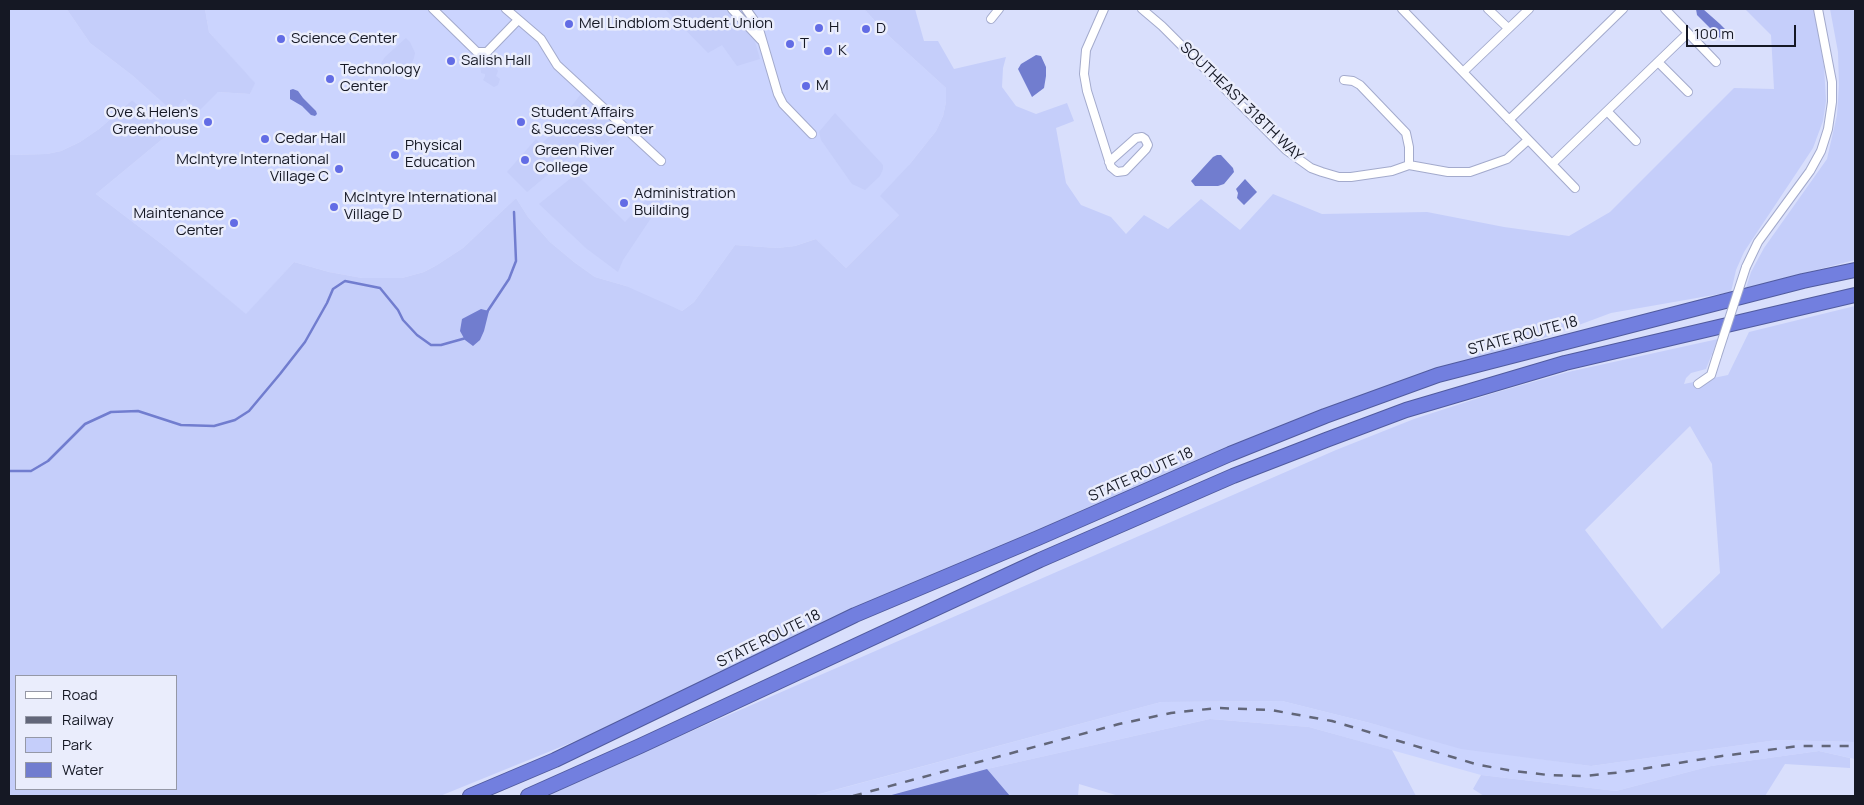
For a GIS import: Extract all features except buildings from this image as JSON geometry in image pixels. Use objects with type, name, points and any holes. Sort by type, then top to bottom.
[{"type":"highway","name":"STATE ROUTE 18","points":[[470,796],[555,760],[855,616],[1230,454],[1325,416],[1438,375],[1793,284],[1855,270]]},
{"type":"highway","points":[[528,796],[649,742],[1040,560],[1233,476],[1326,440],[1406,410],[1565,362],[1855,296]]},
{"type":"street","points":[[433,9],[477,52],[486,52],[518,20]]},
{"type":"street","points":[[506,9],[542,39],[557,65],[661,161]]},
{"type":"street","points":[[732,9],[763,44]]},
{"type":"street","points":[[746,9],[758,26],[778,94],[783,104],[812,134]]},
{"type":"street","points":[[991,19],[999,9]]},
{"type":"street","points":[[1104,9],[1086,50],[1084,74],[1109,162],[1114,171],[1125,171],[1148,145],[1142,137],[1136,138],[1109,162]]},
{"type":"street","name":"SOUTHEAST 318TH WAY","points":[[1142,9],[1162,26],[1286,150],[1311,168],[1339,177],[1351,177],[1392,171],[1409,165]]},
{"type":"street","points":[[1402,9],[1575,188]]},
{"type":"street","points":[[1488,9],[1508,28]]},
{"type":"street","points":[[1463,72],[1529,9]]},
{"type":"street","points":[[1508,120],[1623,9]]},
{"type":"street","points":[[1665,9],[1716,62]]},
{"type":"street","points":[[1698,384],[1711,375],[1746,267],[1758,242],[1810,171],[1821,151],[1828,129],[1832,102],[1832,82],[1818,9]]},
{"type":"street","points":[[1552,164],[1688,33]]},
{"type":"street","points":[[1658,62],[1688,92]]},
{"type":"street","points":[[1344,80],[1353,81],[1360,86],[1406,133],[1410,146],[1409,165],[1470,172],[1507,159],[1528,140]]},
{"type":"street","points":[[1607,111],[1636,141]]},
{"type":"shaded area","name":"Green River College","points":[[9,9],[65,9],[90,43],[133,76],[173,112],[185,99],[218,92],[250,94],[254,83],[209,32],[205,9],[864,9],[890,37],[946,88],[946,102],[943,116],[936,131],[909,165],[899,215],[846,268],[816,239],[795,246],[777,248],[735,245],[694,302],[682,311],[631,292],[626,286],[595,277],[550,242],[528,217],[516,198],[463,248],[424,272],[402,278],[362,278],[329,272],[294,262],[246,315],[163,245],[96,194],[171,132],[132,100],[99,129],[80,142],[61,151],[47,154],[9,155]]},
{"type":"shaded area","points":[[1282,701],[1461,748],[1591,766],[1777,740],[1855,742],[1855,759],[1819,751],[1711,766],[1616,791],[1481,775],[1309,727],[1210,719],[987,769],[888,796],[813,796],[1161,702]]},
{"type":"green space","points":[[65,9],[205,9],[209,32],[255,83],[250,94],[218,92],[199,111],[185,99],[173,112],[133,76],[90,43]]},
{"type":"green space","points":[[665,9],[726,9],[754,38],[760,59],[737,66],[722,45],[708,53]]},
{"type":"green space","points":[[864,9],[915,9],[924,41],[938,41],[954,69],[1006,57],[1003,68],[1002,87],[1016,106],[1036,114],[1067,103],[1074,121],[1056,128],[1066,183],[1081,205],[1111,217],[1126,234],[1144,215],[1168,229],[1201,199],[1240,230],[1273,194],[1322,214],[1427,212],[1504,227],[1569,236],[1610,212],[1734,88],[1774,89],[1771,35],[1745,9],[1814,9],[1824,66],[1826,101],[1823,121],[1813,148],[1744,252],[1736,270],[1731,292],[1611,313],[1084,509],[622,722],[440,796],[9,796],[9,155],[47,154],[61,151],[80,142],[99,129],[132,100],[171,132],[96,194],[163,245],[246,314],[294,262],[329,272],[362,278],[402,278],[424,272],[463,248],[516,198],[528,217],[550,242],[595,277],[626,286],[682,311],[694,302],[735,245],[777,248],[795,246],[816,239],[846,268],[899,215],[880,196],[909,165],[936,131],[943,116],[946,88],[890,37]]},
{"type":"green space","points":[[1830,9],[1855,9],[1855,260],[1746,288],[1751,272],[1764,248],[1827,159],[1837,115],[1839,85],[1838,52]]},
{"type":"green space","points":[[406,38],[415,53],[409,69],[393,75],[384,72],[381,63]]},
{"type":"green space","points":[[483,58],[489,58],[498,71],[496,76],[500,79],[498,85],[494,87],[483,80],[485,74],[481,73],[480,63]]},
{"type":"green space","points":[[581,94],[622,130],[602,147],[593,137],[527,192],[507,172],[536,139],[541,144],[571,116],[567,112]]},
{"type":"green space","points":[[835,113],[883,165],[880,176],[865,190],[852,184],[821,140],[819,132]]},
{"type":"green space","points":[[576,174],[625,222],[654,192],[663,200],[623,260],[618,272],[587,249],[539,204]]},
{"type":"green space","points":[[1855,306],[1855,742],[1777,740],[1591,766],[1461,749],[1370,723],[1282,701],[1161,702],[812,796],[543,796],[1336,450],[1414,419],[1494,393],[1568,372],[1718,339],[1706,369],[1691,373],[1686,378],[1684,384],[1728,375],[1749,332]],"holes":[[[1690,426],[1712,464],[1720,573],[1662,629],[1585,530]]]},
{"type":"green space","points":[[1210,719],[1309,727],[1392,750],[1416,796],[1119,796],[1079,784],[1078,796],[888,796],[987,769]]},
{"type":"green space","points":[[1819,751],[1850,758],[1850,768],[1785,764],[1765,796],[1484,796],[1473,789],[1481,775],[1616,791],[1711,766]]},
{"type":"water","points":[[1696,9],[1703,9],[1726,30],[1723,35],[1727,41],[1722,40],[1697,15]]},
{"type":"water","points":[[1036,55],[1041,56],[1046,67],[1046,76],[1044,88],[1032,97],[1018,69],[1021,64]]},
{"type":"water","points":[[290,90],[298,91],[316,111],[317,114],[315,116],[290,99]]},
{"type":"water","points":[[1217,155],[1221,155],[1233,168],[1234,172],[1224,184],[1218,186],[1195,186],[1191,181]]},
{"type":"water","points":[[1245,179],[1257,192],[1244,205],[1237,198],[1238,193],[1236,189]]},
{"type":"water","points":[[481,309],[489,311],[480,340],[473,346],[465,340],[460,331],[462,319]]},
{"type":"water","points":[[987,769],[1010,796],[888,796]]},
{"type":"waterway","points":[[487,312],[509,279],[516,261],[514,212]]},
{"type":"waterway","points":[[9,471],[31,471],[48,461],[85,424],[111,412],[138,411],[181,425],[214,426],[235,420],[249,411],[280,374],[305,342],[333,289],[345,281],[380,288],[398,310],[403,320],[417,335],[431,345],[441,345],[466,338]]},
{"type":"railway","points":[[853,796],[1119,724],[1171,713],[1217,708],[1271,710],[1332,721],[1479,765],[1548,775],[1585,776],[1623,772],[1799,746],[1855,746]]},
{"type":"place","name":"Mel Lindblom Student Union","points":[[569,24]]},
{"type":"place","name":"H","points":[[819,28]]},
{"type":"place","name":"D","points":[[866,29]]},
{"type":"place","name":"Science Center","points":[[281,39]]},
{"type":"place","name":"T","points":[[790,44]]},
{"type":"place","name":"K","points":[[828,51]]},
{"type":"place","name":"Salish Hall","points":[[451,61]]},
{"type":"place","name":"Technology Center","points":[[330,79]]},
{"type":"place","name":"M","points":[[806,86]]},
{"type":"place","name":"Ove & Helen's Greenhouse","points":[[208,122]]},
{"type":"place","name":"Student Affairs & Success Center","points":[[521,122]]},
{"type":"place","name":"Cedar Hall","points":[[265,139]]},
{"type":"place","name":"Physical Education","points":[[395,155]]},
{"type":"place","name":"Green River College","points":[[525,160]]},
{"type":"place","name":"McIntyre International Village C","points":[[339,169]]},
{"type":"place","name":"Administration Building","points":[[624,203]]},
{"type":"place","name":"McIntyre International Village D","points":[[334,207]]},
{"type":"place","name":"Maintenance Center","points":[[234,223]]}]
